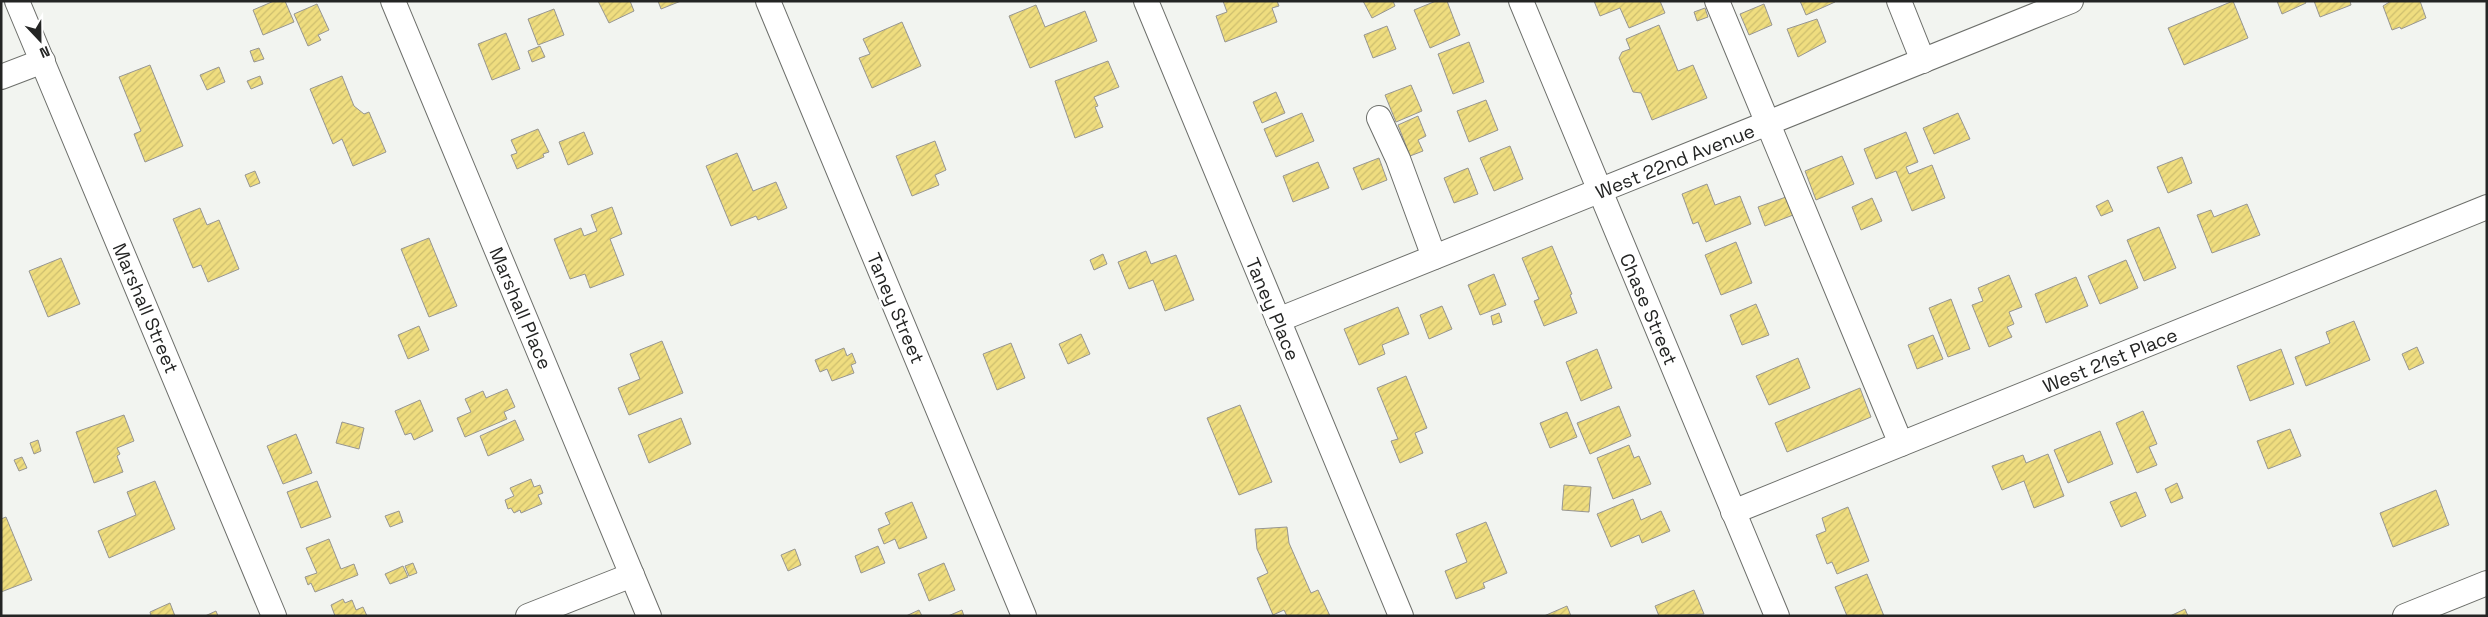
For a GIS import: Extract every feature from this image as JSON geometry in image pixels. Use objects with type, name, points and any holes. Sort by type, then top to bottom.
[{"type":"street","name":"Marshall Street","points":[[17,1],[274,616]]},
{"type":"street","name":"Marshall Place","points":[[393,1],[649,616]]},
{"type":"street","name":"Taney Street","points":[[768,1],[1024,616]]},
{"type":"street","name":"Taney Place","points":[[1146,1],[1401,616]]},
{"type":"street","name":"Chase Street","points":[[1521,1],[1777,616]]},
{"type":"street","points":[[1717,1],[1901,444]]},
{"type":"street","points":[[1899,1],[1924,61]]},
{"type":"street","name":"West 22nd Avenue","points":[[1278,320],[2071,1]]},
{"type":"street","points":[[1,77],[42,61]]},
{"type":"street","points":[[1379,118],[1398,159],[1434,258]]},
{"type":"street","name":"West 21st Place","points":[[1734,512],[2487,208]]},
{"type":"street","points":[[528,616],[632,575]]},
{"type":"street","points":[[2405,616],[2487,583]]},
{"type":"building","points":[[274,1],[285,1],[294,22],[263,35],[253,10]]},
{"type":"building","points":[[598,1],[630,1],[634,11],[609,23]]},
{"type":"building","points":[[658,1],[681,1],[661,9]]},
{"type":"building","points":[[1223,1],[1277,1],[1279,6],[1272,8],[1277,22],[1225,42],[1216,16],[1227,12]]},
{"type":"building","points":[[1363,1],[1393,1],[1395,6],[1372,18]]},
{"type":"building","points":[[1436,1],[1447,1],[1460,35],[1430,48],[1414,10]]},
{"type":"building","points":[[1594,1],[1660,1],[1665,13],[1629,28],[1620,8],[1600,16]]},
{"type":"building","points":[[1800,1],[1835,1],[1835,2],[1806,15]]},
{"type":"building","points":[[2233,1],[2248,38],[2184,65],[2168,28]]},
{"type":"building","points":[[2277,1],[2305,1],[2306,3],[2282,14]]},
{"type":"building","points":[[2314,1],[2350,1],[2351,5],[2320,17]]},
{"type":"building","points":[[2391,1],[2420,1],[2426,18],[2401,29],[2400,27],[2392,30],[2383,6]]},
{"type":"building","points":[[317,4],[329,30],[318,35],[321,40],[308,46],[294,14]]},
{"type":"building","points":[[1764,4],[1772,25],[1749,35],[1740,14]]},
{"type":"building","points":[[1036,5],[1045,27],[1085,11],[1097,41],[1030,68],[1009,16]]},
{"type":"building","points":[[1705,8],[1708,17],[1697,21],[1694,12]]},
{"type":"building","points":[[554,9],[564,35],[538,45],[528,19]]},
{"type":"building","points":[[1817,19],[1826,42],[1798,57],[1787,29]]},
{"type":"building","points":[[902,22],[921,66],[872,88],[859,58],[870,54],[863,39]]},
{"type":"building","points":[[1659,25],[1678,71],[1693,65],[1707,98],[1652,120],[1641,93],[1633,92],[1619,58],[1622,52],[1630,49],[1626,39]]},
{"type":"building","points":[[1387,26],[1396,49],[1373,58],[1364,35]]},
{"type":"building","points":[[506,33],[520,69],[492,80],[478,44]]},
{"type":"building","points":[[1469,42],[1484,82],[1453,94],[1438,54]]},
{"type":"building","points":[[540,46],[545,57],[532,62],[528,51]]},
{"type":"building","points":[[259,48],[264,59],[254,62],[250,51]]},
{"type":"building","points":[[1108,61],[1119,87],[1094,97],[1098,106],[1095,107],[1103,127],[1075,138],[1055,81]]},
{"type":"building","points":[[150,65],[183,146],[145,162],[134,134],[141,131],[119,77]]},
{"type":"building","points":[[219,67],[225,82],[207,90],[200,75]]},
{"type":"building","points":[[260,76],[263,84],[251,89],[247,81]]},
{"type":"building","points":[[342,76],[354,106],[364,114],[369,112],[386,152],[353,166],[342,139],[333,144],[310,89]]},
{"type":"building","points":[[1411,85],[1422,111],[1396,122],[1385,95]]},
{"type":"building","points":[[1276,92],[1285,113],[1262,123],[1253,102]]},
{"type":"building","points":[[1486,100],[1498,130],[1469,142],[1457,111]]},
{"type":"building","points":[[1302,113],[1314,141],[1276,157],[1264,129]]},
{"type":"building","points":[[1958,113],[1970,139],[1934,154],[1923,128]]},
{"type":"building","points":[[1418,116],[1426,136],[1418,140],[1423,151],[1410,156],[1398,125]]},
{"type":"building","points":[[538,129],[549,152],[543,154],[544,157],[517,169],[511,155],[517,153],[511,140]]},
{"type":"building","points":[[584,132],[593,154],[568,165],[559,142]]},
{"type":"building","points":[[1906,132],[1918,162],[1906,167],[1909,174],[1932,165],[1945,198],[1912,211],[1896,171],[1876,179],[1864,149]]},
{"type":"building","points":[[935,141],[946,170],[935,175],[939,185],[912,196],[896,156]]},
{"type":"building","points":[[1510,146],[1523,179],[1494,191],[1480,158]]},
{"type":"building","points":[[737,153],[753,191],[776,182],[787,208],[758,220],[756,216],[731,226],[706,166]]},
{"type":"building","points":[[1842,156],[1854,184],[1816,200],[1805,171]]},
{"type":"building","points":[[2182,157],[2192,183],[2168,193],[2157,167]]},
{"type":"building","points":[[1379,158],[1387,180],[1362,190],[1353,168]]},
{"type":"building","points":[[1318,162],[1329,188],[1293,202],[1283,176]]},
{"type":"building","points":[[1468,168],[1478,194],[1454,203],[1444,178]]},
{"type":"building","points":[[255,171],[260,183],[250,187],[245,175]]},
{"type":"building","points":[[1707,184],[1715,205],[1740,196],[1751,224],[1706,242],[1698,222],[1693,224],[1682,194]]},
{"type":"building","points":[[1786,197],[1793,215],[1765,226],[1758,207]]},
{"type":"building","points":[[1872,198],[1882,221],[1861,230],[1852,207]]},
{"type":"building","points":[[2108,200],[2113,211],[2101,216],[2096,206]]},
{"type":"building","points":[[2247,204],[2260,235],[2212,253],[2197,215],[2211,210],[2214,217]]},
{"type":"building","points":[[612,207],[622,234],[610,239],[624,275],[590,288],[585,274],[570,279],[554,239],[581,228],[584,236],[597,231],[591,215]]},
{"type":"building","points":[[200,208],[207,225],[219,220],[239,269],[208,282],[201,265],[193,268],[173,219]]},
{"type":"building","points":[[2159,227],[2176,268],[2144,281],[2127,240]]},
{"type":"building","points":[[429,238],[457,306],[429,317],[401,249]]},
{"type":"building","points":[[1736,242],[1752,283],[1721,295],[1705,255]]},
{"type":"building","points":[[1552,246],[1572,294],[1570,295],[1577,313],[1544,326],[1534,301],[1539,299],[1522,258]]},
{"type":"building","points":[[1146,251],[1151,264],[1176,255],[1194,300],[1165,311],[1153,280],[1129,289],[1118,262]]},
{"type":"building","points":[[1103,254],[1107,264],[1094,270],[1090,260]]},
{"type":"building","points":[[61,258],[80,304],[48,317],[29,271]]},
{"type":"building","points":[[2126,260],[2138,288],[2100,304],[2088,276]]},
{"type":"building","points":[[1494,274],[1506,305],[1480,315],[1468,285]]},
{"type":"building","points":[[2009,275],[2022,307],[2009,312],[2014,324],[2007,327],[2012,337],[1989,347],[1972,305],[1983,301],[1978,288]]},
{"type":"building","points":[[2076,277],[2088,306],[2046,323],[2035,294]]},
{"type":"building","points":[[1951,299],[1970,349],[1948,357],[1929,308]]},
{"type":"building","points":[[1756,304],[1769,335],[1742,345],[1730,315]]},
{"type":"building","points":[[1442,306],[1452,329],[1429,339],[1420,315]]},
{"type":"building","points":[[1398,307],[1409,334],[1382,345],[1385,354],[1359,365],[1344,329]]},
{"type":"building","points":[[1499,313],[1502,322],[1493,325],[1491,316]]},
{"type":"building","points":[[2354,321],[2370,360],[2306,386],[2295,357],[2330,343],[2326,332]]},
{"type":"building","points":[[419,326],[429,350],[408,359],[398,335]]},
{"type":"building","points":[[1081,334],[1090,354],[1068,364],[1059,344]]},
{"type":"building","points":[[1933,335],[1943,359],[1917,369],[1908,345]]},
{"type":"building","points":[[662,341],[683,393],[629,415],[618,388],[640,379],[630,354]]},
{"type":"building","points":[[1011,343],[1025,378],[997,390],[983,354]]},
{"type":"building","points":[[2417,347],[2424,363],[2409,370],[2402,354]]},
{"type":"building","points":[[844,348],[847,356],[852,353],[856,363],[851,365],[854,373],[832,381],[827,369],[820,372],[815,360]]},
{"type":"building","points":[[1597,349],[1612,388],[1581,401],[1566,362]]},
{"type":"building","points":[[2281,349],[2294,384],[2250,401],[2237,366]]},
{"type":"building","points":[[1798,358],[1810,388],[1769,405],[1756,376]]},
{"type":"building","points":[[1406,376],[1427,428],[1415,433],[1423,453],[1400,463],[1391,441],[1398,439],[1377,388]]},
{"type":"building","points":[[1860,388],[1871,417],[1787,452],[1775,423]]},
{"type":"building","points":[[507,389],[515,407],[504,412],[507,419],[465,437],[457,418],[471,412],[465,399],[483,391],[486,398]]},
{"type":"building","points":[[420,400],[433,431],[414,440],[411,433],[405,435],[395,411]]},
{"type":"building","points":[[1240,405],[1272,482],[1239,495],[1207,418]]},
{"type":"building","points":[[1619,406],[1631,436],[1590,454],[1577,423]]},
{"type":"building","points":[[2143,411],[2157,444],[2149,447],[2157,465],[2137,473],[2116,423]]},
{"type":"building","points":[[1567,412],[1577,437],[1550,448],[1540,423]]},
{"type":"building","points":[[124,415],[134,441],[117,448],[120,454],[117,456],[123,472],[94,483],[76,432]]},
{"type":"building","points":[[681,418],[691,444],[649,463],[638,435]]},
{"type":"building","points":[[515,420],[524,440],[488,456],[480,436]]},
{"type":"building","points":[[342,422],[364,428],[359,449],[336,443]]},
{"type":"building","points":[[2290,429],[2301,456],[2268,469],[2257,441]]},
{"type":"building","points":[[2100,431],[2113,464],[2068,483],[2054,450]]},
{"type":"building","points":[[296,434],[312,473],[283,484],[267,446]]},
{"type":"building","points":[[38,440],[41,451],[34,454],[30,443]]},
{"type":"building","points":[[1629,445],[1634,458],[1639,456],[1651,484],[1613,499],[1597,458]]},
{"type":"building","points":[[2048,454],[2064,496],[2034,508],[2024,481],[2002,490],[1992,466],[2023,455],[2026,463]]},
{"type":"building","points":[[22,457],[27,468],[19,471],[14,460]]},
{"type":"building","points":[[531,479],[534,487],[540,485],[543,493],[538,495],[542,504],[521,513],[520,510],[514,513],[511,508],[508,509],[505,500],[514,496],[510,488]]},
{"type":"building","points":[[155,481],[175,529],[109,558],[98,531],[136,515],[127,492]]},
{"type":"building","points":[[317,481],[331,517],[301,528],[287,492]]},
{"type":"building","points":[[2177,483],[2183,498],[2171,503],[2165,489]]},
{"type":"building","points":[[1564,485],[1591,487],[1589,512],[1562,510]]},
{"type":"building","points":[[2436,490],[2449,525],[2393,547],[2380,513]]},
{"type":"building","points":[[2136,492],[2146,516],[2121,527],[2110,502]]},
{"type":"building","points":[[1633,499],[1641,520],[1661,511],[1670,531],[1642,543],[1639,535],[1611,547],[1597,514]]},
{"type":"building","points":[[912,502],[927,538],[899,549],[895,539],[884,544],[878,529],[890,524],[885,513]]},
{"type":"building","points":[[1848,507],[1869,561],[1837,574],[1832,562],[1827,564],[1816,535],[1826,531],[1822,518]]},
{"type":"building","points":[[399,511],[403,522],[390,527],[385,516]]},
{"type":"building","points":[[6,517],[32,580],[1,592],[1,519]]},
{"type":"building","points":[[1486,522],[1507,573],[1483,583],[1485,588],[1456,599],[1445,571],[1467,562],[1456,534]]},
{"type":"building","points":[[1287,527],[1289,543],[1311,593],[1318,590],[1330,616],[1287,616],[1284,610],[1273,615],[1257,578],[1268,573],[1257,549],[1255,529]]},
{"type":"building","points":[[329,539],[341,569],[354,564],[358,575],[315,592],[311,583],[308,585],[305,577],[317,573],[306,548]]},
{"type":"building","points":[[878,546],[885,563],[861,573],[855,556]]},
{"type":"building","points":[[795,549],[801,565],[788,571],[781,555]]},
{"type":"building","points":[[413,563],[417,573],[409,576],[405,566]]},
{"type":"building","points":[[944,563],[955,590],[929,601],[918,574]]},
{"type":"building","points":[[403,566],[408,577],[390,584],[385,574]]},
{"type":"building","points":[[1867,574],[1884,616],[1847,616],[1835,587]]},
{"type":"building","points":[[1694,590],[1704,614],[1659,616],[1655,606]]},
{"type":"building","points":[[343,599],[345,603],[352,600],[356,610],[363,607],[367,616],[335,616],[331,605]]},
{"type":"building","points":[[170,603],[175,616],[151,616],[150,612]]},
{"type":"building","points":[[1567,606],[1571,616],[1544,616]]},
{"type":"building","points":[[2185,609],[2188,616],[2170,616]]},
{"type":"building","points":[[919,610],[922,616],[906,616]]},
{"type":"building","points":[[962,610],[964,616],[948,616]]},
{"type":"building","points":[[216,611],[218,616],[205,616]]}]
